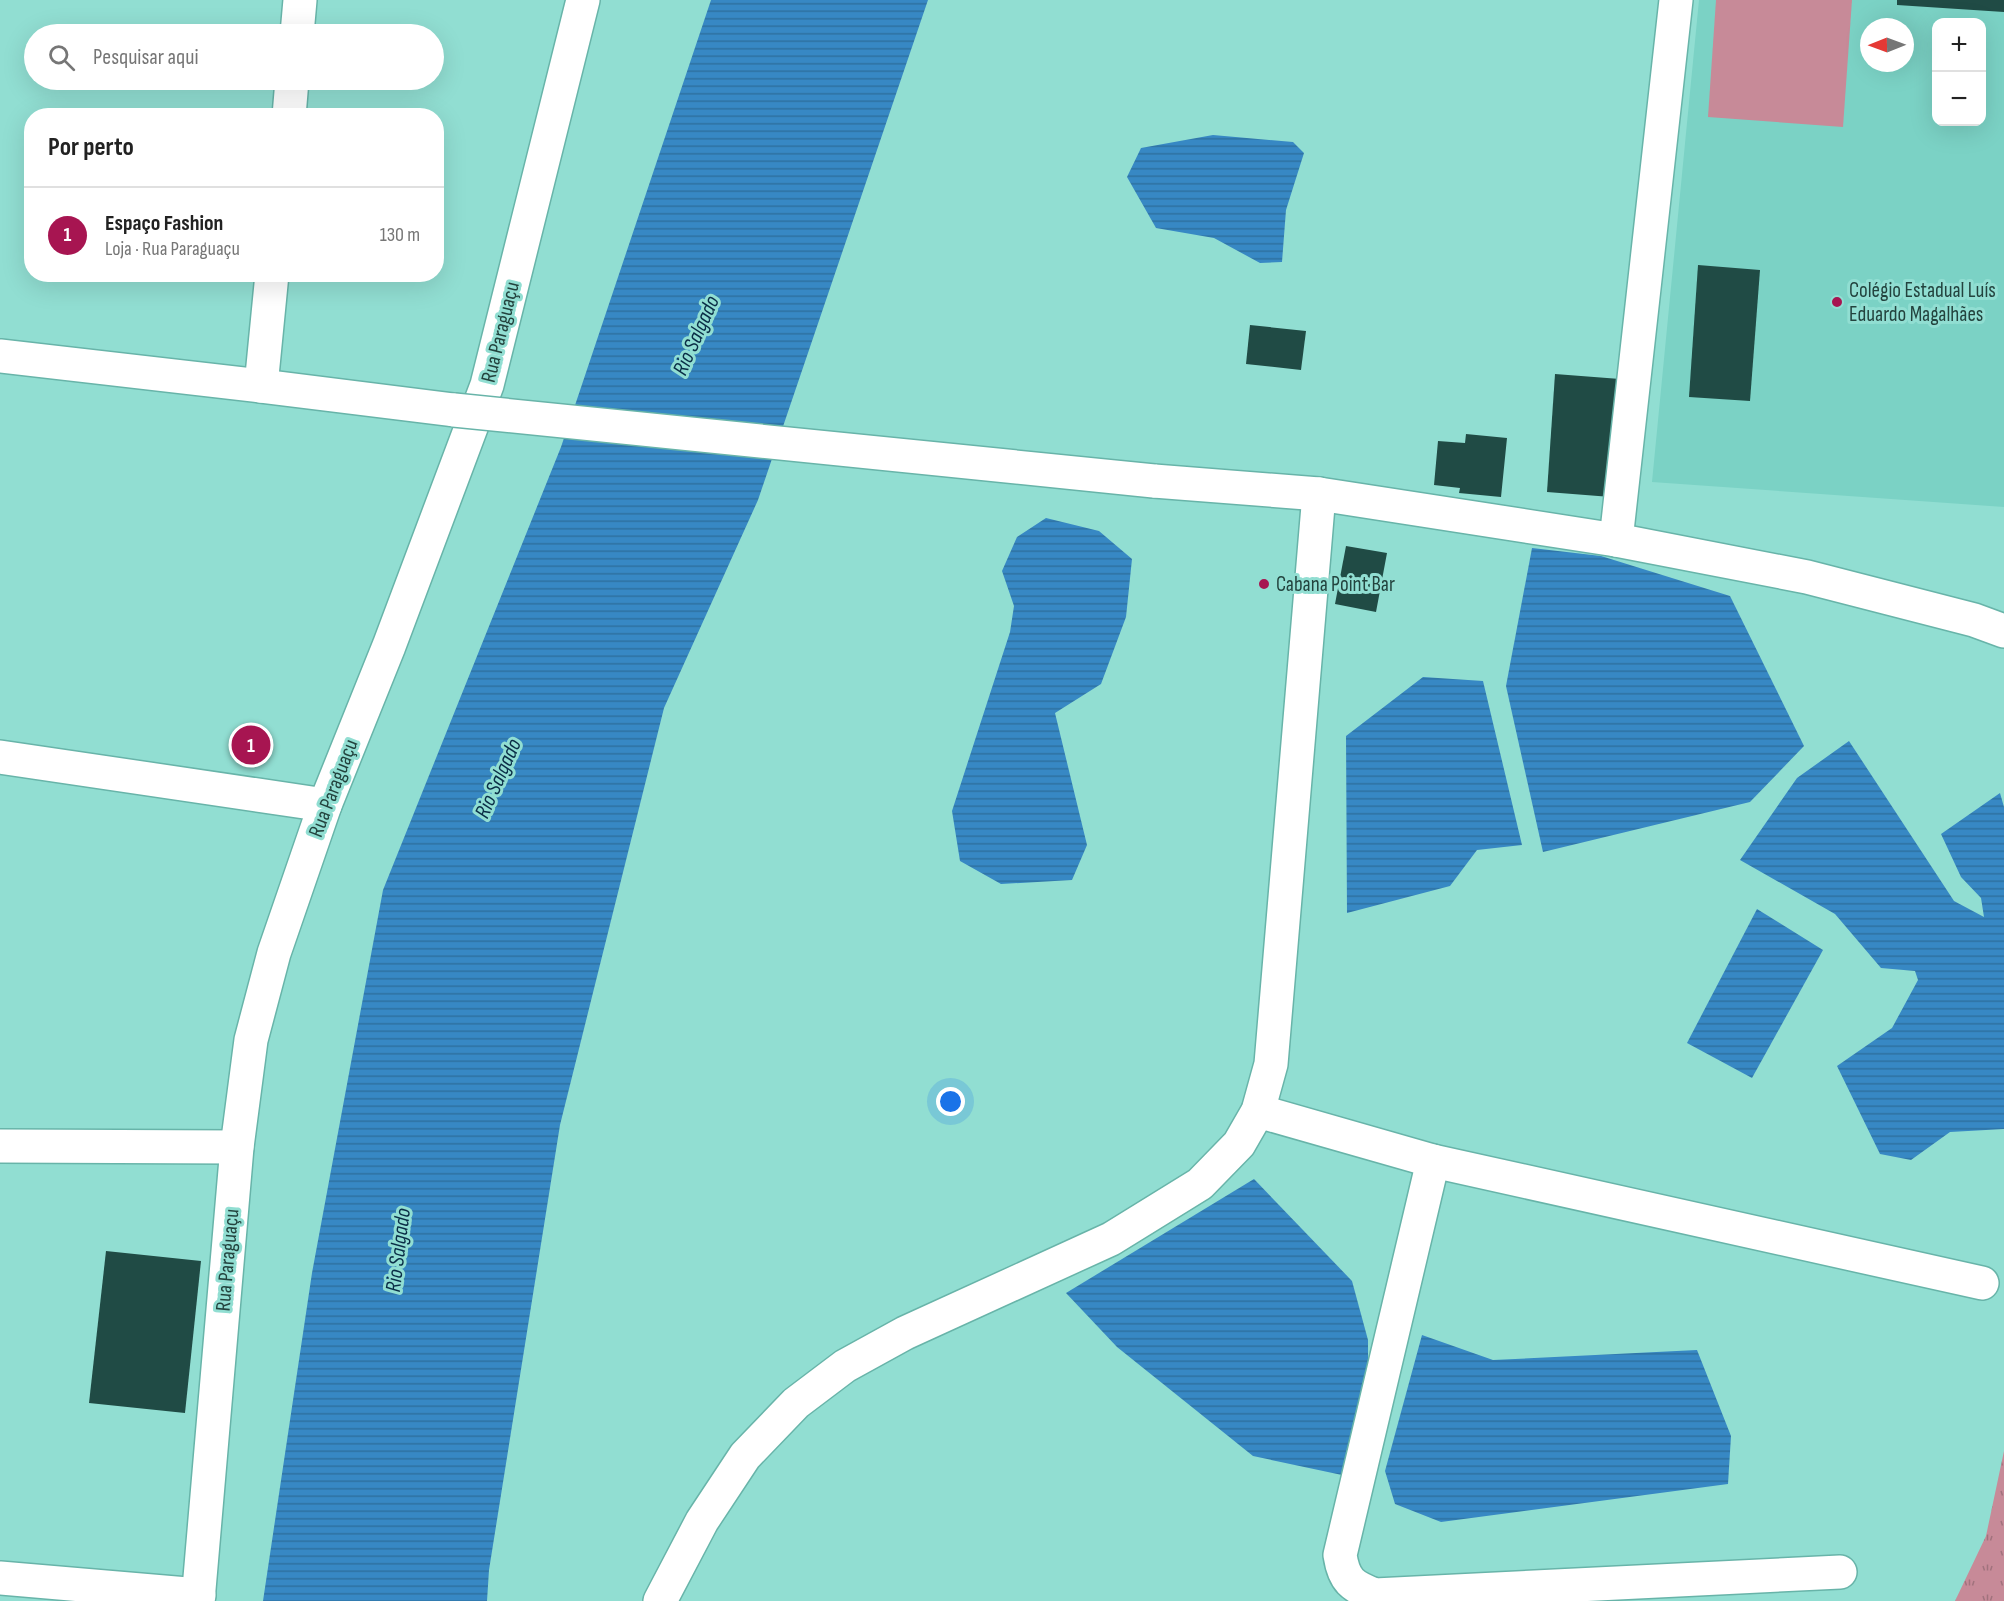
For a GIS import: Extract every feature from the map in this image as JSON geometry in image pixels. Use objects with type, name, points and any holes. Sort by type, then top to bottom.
[{"type":"street","points":[[298,24],[300,0]]},
{"type":"street","name":"Rua Paraguaçu","points":[[198,1598],[237,1147],[251,1040],[274,953],[325,805],[393,635],[487,385],[583,0]]},
{"type":"street","points":[[1616,540],[1676,0]]},
{"type":"street","points":[[290,108],[291,90]]},
{"type":"street","points":[[261,386],[271,282]]},
{"type":"street","points":[[0,356],[454,410],[1154,480],[1319,494],[1616,540],[1807,577],[1974,620],[2004,632]]},
{"type":"street","points":[[660,1601],[702,1521],[745,1456],[795,1403],[845,1366],[905,1333],[1111,1239],[1200,1184],[1239,1144],[1258,1111],[1271,1064],[1319,494]]},
{"type":"street","points":[[0,757],[325,805]]},
{"type":"street","points":[[1258,1111],[1433,1161],[1982,1283]]},
{"type":"street","points":[[0,1146],[237,1147]]},
{"type":"street","points":[[1433,1161],[1340,1555],[1342,1569],[1349,1581],[1358,1588],[1375,1595],[1840,1572]]},
{"type":"street","points":[[0,1578],[198,1598]]},
{"type":"shaded area","name":"Colégio Estadual Luís Eduardo Magalhães","points":[[1699,0],[2004,0],[2004,507],[1652,482]]},
{"type":"green space","points":[[1716,0],[1852,0],[1843,127],[1708,117]]},
{"type":"green space","points":[[2004,1451],[2004,1601],[1955,1601],[1986,1536]]},
{"type":"water","name":"Rio Salgado","points":[[711,0],[928,0],[758,500],[664,708],[560,1125],[489,1570],[487,1601],[263,1601],[312,1273],[383,890],[561,447]]},
{"type":"water","points":[[1213,135],[1293,142],[1304,153],[1286,210],[1282,262],[1260,263],[1214,238],[1156,228],[1127,177],[1141,148]]},
{"type":"water","points":[[1046,518],[1099,531],[1132,559],[1126,617],[1101,684],[1055,713],[1087,845],[1072,880],[1001,884],[960,861],[952,811],[1010,632],[1014,606],[1002,571],[1017,537]]},
{"type":"water","points":[[1532,548],[1601,556],[1730,596],[1804,746],[1750,802],[1543,852],[1506,686]]},
{"type":"water","points":[[1423,677],[1483,681],[1522,845],[1477,850],[1450,886],[1347,913],[1346,736]]},
{"type":"water","points":[[1849,741],[1954,901],[1984,917],[1981,898],[1961,877],[1941,834],[2000,793],[2004,807],[2004,1129],[1950,1132],[1911,1160],[1880,1154],[1837,1066],[1892,1028],[1918,980],[1915,971],[1881,968],[1835,914],[1740,860],[1797,778]]},
{"type":"water","points":[[1757,909],[1823,950],[1752,1078],[1687,1043]]},
{"type":"water","points":[[1254,1179],[1352,1281],[1368,1340],[1368,1390],[1342,1475],[1253,1456],[1117,1347],[1066,1293]]},
{"type":"water","points":[[1422,1335],[1493,1360],[1697,1350],[1731,1436],[1728,1484],[1441,1522],[1395,1504],[1385,1471]]},
{"type":"building","points":[[1897,0],[2004,0],[2004,12],[1897,5]]},
{"type":"building","points":[[1698,265],[1760,270],[1750,401],[1689,397]]},
{"type":"building","points":[[1250,325],[1306,331],[1301,370],[1246,364]]},
{"type":"building","points":[[1555,374],[1620,379],[1611,497],[1547,492]]},
{"type":"building","points":[[1466,434],[1507,438],[1501,497],[1459,493],[1460,488],[1434,485],[1438,441],[1465,443]]},
{"type":"building","points":[[1346,546],[1387,553],[1376,612],[1335,604]]},
{"type":"building","points":[[106,1251],[201,1261],[185,1413],[89,1403]]},
{"type":"place","name":"Colégio Estadual Luís Eduardo Magalhães","points":[[1837,302]]},
{"type":"place","name":"Cabana Point Bar","points":[[1264,584]]},
{"type":"place","name":"Espaço Fashion","points":[[251,745]]}]
